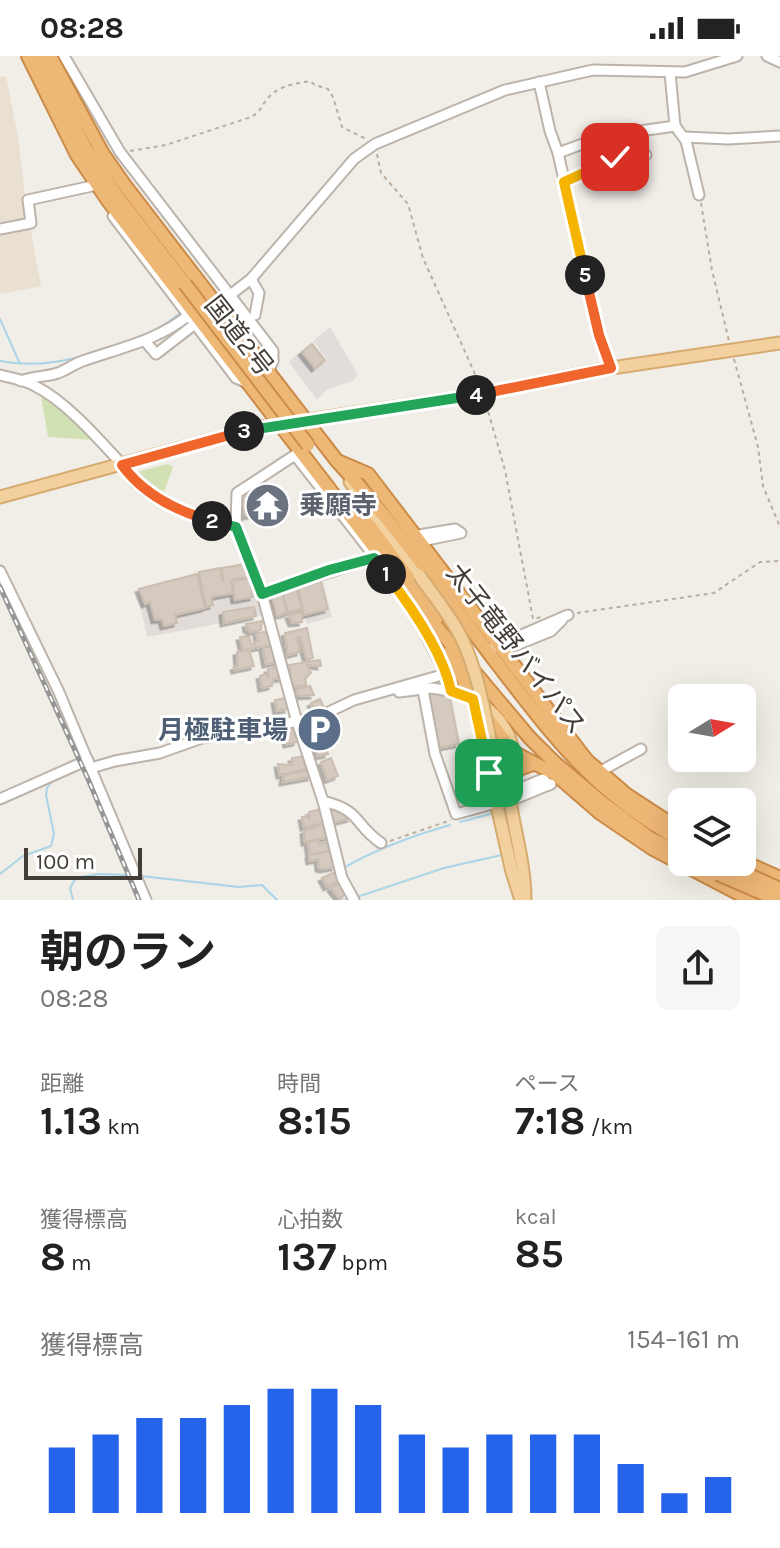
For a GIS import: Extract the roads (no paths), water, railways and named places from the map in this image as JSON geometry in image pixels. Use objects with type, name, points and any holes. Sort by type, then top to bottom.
[{"type":"highway","name":"国道2号","points":[[25,56],[77,155],[109,202],[190,314],[281,424],[374,556],[437,629]]},
{"type":"highway","points":[[39,56],[86,149],[117,196],[479,675]]},
{"type":"highway","name":"国道2号","points":[[50,56],[103,154],[337,461]]},
{"type":"highway","name":"太子竜野バイパス","points":[[337,461],[416,541],[499,648],[537,715],[573,759],[593,778],[668,833]]},
{"type":"highway","points":[[437,629],[473,699],[513,752],[555,774],[634,837],[668,850]]},
{"type":"highway","name":"太子竜野バイパス","points":[[437,629],[529,737],[562,769],[650,838],[668,847]]},
{"type":"highway","points":[[499,648],[588,762]]},
{"type":"highway","points":[[537,715],[588,762],[601,768],[644,807],[668,822]]},
{"type":"highway","points":[[513,771],[533,764]]},
{"type":"highway","points":[[756,867],[780,878]]},
{"type":"highway","points":[[726,876],[751,900]]},
{"type":"highway","points":[[731,876],[778,900]]},
{"type":"highway","points":[[737,876],[780,889]]},
{"type":"main road","points":[[0,497],[254,428],[481,394],[611,368],[780,343]]},
{"type":"main road","points":[[337,461],[361,499],[454,624],[466,649],[476,678],[522,899]]},
{"type":"main road","points":[[473,699],[494,807],[522,899]]},
{"type":"main road","points":[[513,752],[513,796],[525,873],[522,899]]},
{"type":"street","points":[[21,381],[57,373],[78,362],[145,341],[174,327],[190,314],[139,254],[92,186],[56,124],[25,56]]},
{"type":"street","points":[[64,56],[120,152],[273,351],[268,372]]},
{"type":"street","points":[[217,305],[251,279],[354,159],[375,144],[505,90],[593,70],[685,72],[737,56]]},
{"type":"street","points":[[767,56],[780,62]]},
{"type":"street","points":[[670,73],[675,126],[685,137],[699,195]]},
{"type":"street","points":[[539,82],[599,335],[611,368]]},
{"type":"street","points":[[558,153],[612,134],[675,126]]},
{"type":"street","points":[[564,182],[588,171],[609,154],[612,134]]},
{"type":"street","points":[[685,137],[728,139],[780,136]]},
{"type":"street","points":[[609,154],[615,157],[646,155]]},
{"type":"street","points":[[0,229],[31,223],[28,200],[92,186]]},
{"type":"street","points":[[251,279],[259,293],[255,315]]},
{"type":"street","points":[[145,341],[156,354],[191,327]]},
{"type":"street","points":[[0,375],[35,386],[62,406],[90,431],[135,482],[163,502],[236,527]]},
{"type":"street","points":[[329,493],[292,455],[237,493],[236,527],[262,594],[297,722],[323,801],[342,878],[354,900]]},
{"type":"street","points":[[262,594],[374,556]]},
{"type":"street","points":[[0,571],[58,690],[146,900]]},
{"type":"street","points":[[399,586],[424,629],[449,680],[451,691]]},
{"type":"street","points":[[568,615],[551,631],[499,648],[550,622],[568,615]]},
{"type":"street","points":[[0,799],[90,764],[160,753],[202,738],[316,718],[354,700],[442,675]]},
{"type":"street","points":[[451,691],[462,675]]},
{"type":"street","points":[[388,691],[431,688],[473,699]]},
{"type":"street","points":[[423,690],[435,754],[456,814],[494,807]]},
{"type":"street","points":[[513,796],[543,779],[552,784]]},
{"type":"street","points":[[323,801],[351,811],[373,838],[381,843]]},
{"type":"waterway","points":[[100,351],[153,331],[180,313]]},
{"type":"waterway","points":[[0,319],[20,364]]},
{"type":"waterway","points":[[0,361],[45,363],[90,354]]},
{"type":"waterway","points":[[431,683],[442,681]]},
{"type":"waterway","points":[[73,771],[86,767]]},
{"type":"waterway","points":[[0,874],[23,856],[51,846],[54,834],[46,795],[53,780]]},
{"type":"waterway","points":[[460,822],[490,814]]},
{"type":"waterway","points":[[342,869],[367,855],[450,825]]},
{"type":"waterway","points":[[357,897],[444,868],[502,855]]},
{"type":"waterway","points":[[73,900],[70,888],[76,878],[98,874],[130,875]]},
{"type":"waterway","points":[[141,876],[239,887],[262,885],[277,900]]},
{"type":"tunnel","points":[[568,777],[603,764]]},
{"type":"railway","points":[[0,587],[88,779],[139,900]]},
{"type":"place","name":"乗願寺","points":[[268,505]]},
{"type":"place","name":"月極駐車場","points":[[319,730]]}]
